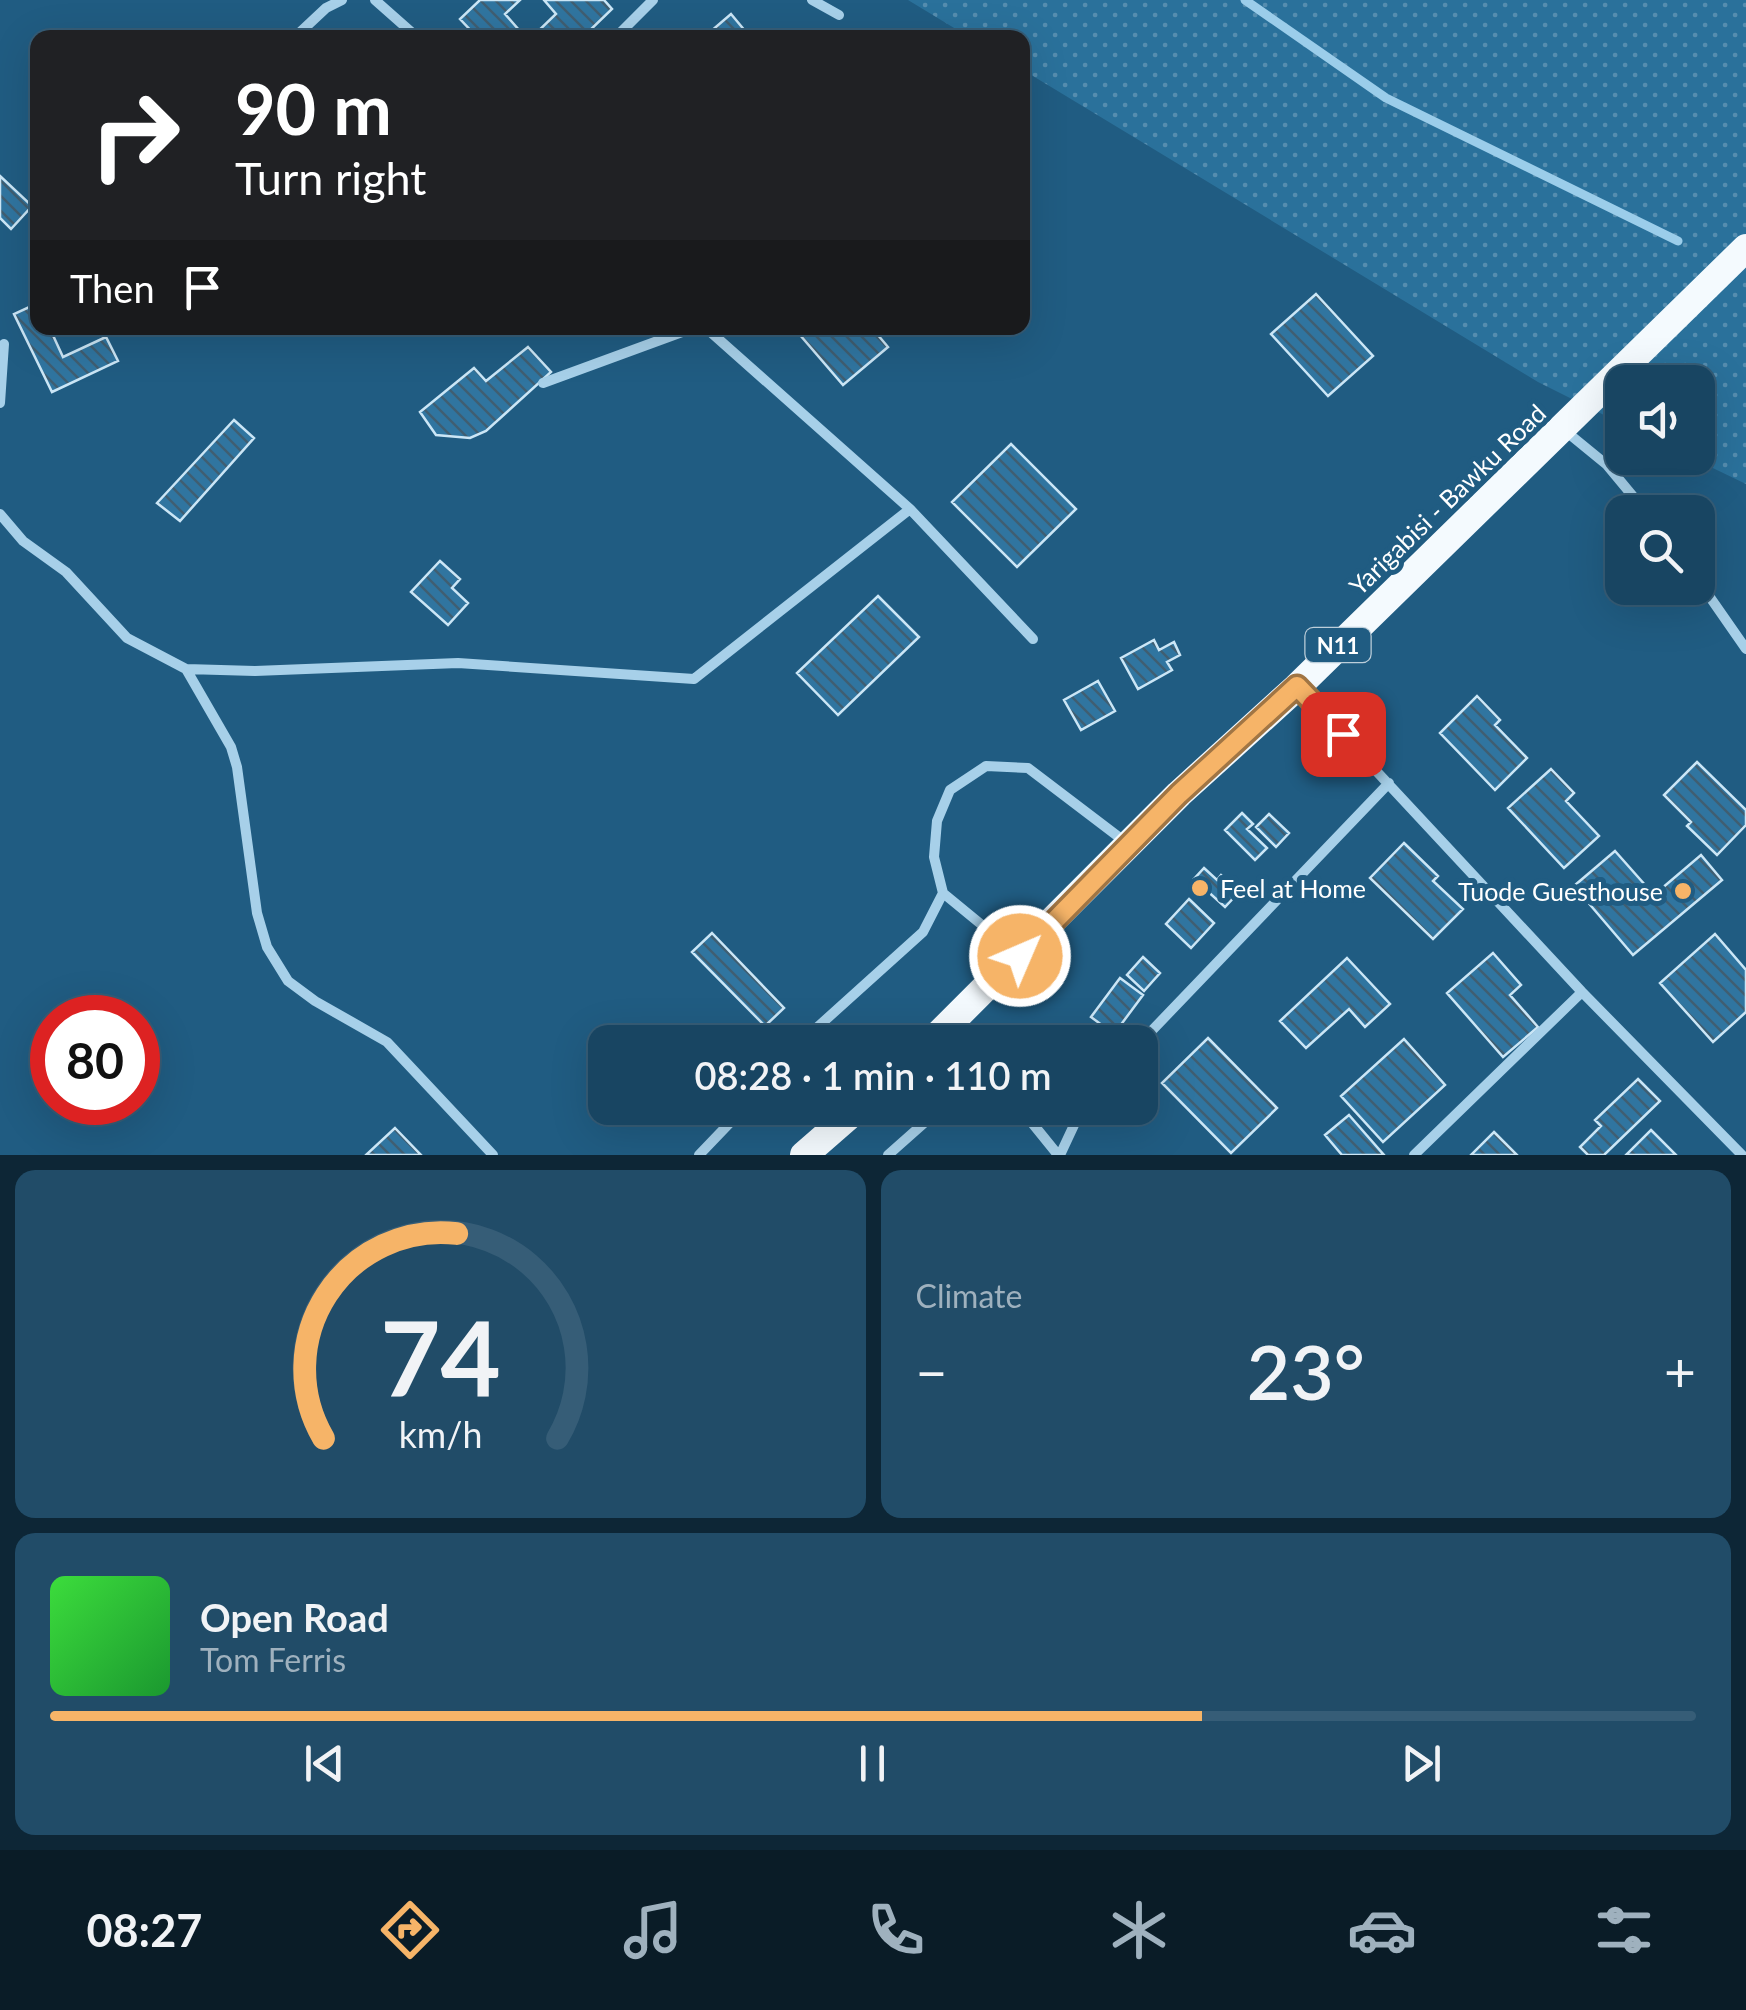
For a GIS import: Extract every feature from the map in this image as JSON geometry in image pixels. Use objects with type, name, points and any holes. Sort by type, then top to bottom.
[{"type":"highway","name":"Yarigabisi - Bawku Road","points":[[960,1025],[1020,956],[1129,844],[1564,430],[1746,248]]},
{"type":"highway","points":[[804,1155],[838,1125]]},
{"type":"street","points":[[303,30],[326,8],[342,0]]},
{"type":"street","points":[[375,0],[409,30]]},
{"type":"street","points":[[622,30],[652,0]]},
{"type":"street","points":[[812,0],[839,15]]},
{"type":"street","points":[[543,383],[674,335]]},
{"type":"street","points":[[714,335],[910,509],[1033,639]]},
{"type":"street","points":[[0,403],[4,344]]},
{"type":"street","points":[[1564,430],[1607,466],[1632,495]]},
{"type":"street","points":[[0,514],[23,541],[66,572],[127,638],[186,669],[254,672],[458,663],[694,679],[910,509]]},
{"type":"street","points":[[1715,604],[1746,648]]},
{"type":"street","points":[[186,669],[231,747],[257,913],[267,947],[288,982],[387,1042],[493,1155]]},
{"type":"street","points":[[1297,686],[1582,992],[1742,1155]]},
{"type":"street","points":[[1020,956],[944,893],[934,857],[937,821],[950,790],[986,766],[1028,768],[1129,844]]},
{"type":"street","points":[[1157,1025],[1390,782]]},
{"type":"street","points":[[820,1025],[923,932],[944,893]]},
{"type":"street","points":[[1414,1155],[1582,992]]},
{"type":"street","points":[[699,1155],[728,1125]]},
{"type":"street","points":[[888,1155],[922,1125]]},
{"type":"street","points":[[1034,1125],[1059,1155],[1074,1125]]},
{"type":"shaded area","points":[[908,0],[1746,0],[1746,484],[1715,469],[1715,365],[1605,365],[1605,416],[1538,382],[1030,74],[1030,30],[957,30]]},
{"type":"building","points":[[480,0],[520,0],[505,14],[519,30],[470,30],[460,19]]},
{"type":"building","points":[[544,0],[604,0],[612,9],[590,30],[539,30],[556,14]]},
{"type":"building","points":[[731,14],[744,30],[712,30]]},
{"type":"building","points":[[0,176],[30,208],[11,229],[0,218]]},
{"type":"building","points":[[1316,294],[1373,356],[1328,396],[1271,334]]},
{"type":"building","points":[[30,307],[30,335],[53,335],[63,357],[106,337],[118,361],[52,392],[14,314]]},
{"type":"building","points":[[800,335],[878,335],[888,347],[843,385]]},
{"type":"building","points":[[528,347],[551,372],[486,431],[470,438],[436,435],[420,412],[474,368],[486,381]]},
{"type":"building","points":[[234,420],[254,438],[180,521],[157,503]]},
{"type":"building","points":[[1011,444],[1076,509],[1017,567],[952,502]]},
{"type":"building","points":[[440,561],[460,579],[452,588],[468,603],[448,625],[411,592]]},
{"type":"building","points":[[878,596],[919,637],[838,715],[797,673]]},
{"type":"building","points":[[1154,640],[1159,650],[1174,642],[1180,655],[1167,662],[1172,670],[1138,689],[1121,658]]},
{"type":"building","points":[[1098,681],[1115,711],[1081,730],[1064,700]]},
{"type":"building","points":[[1477,696],[1500,720],[1495,725],[1527,758],[1495,790],[1440,733]]},
{"type":"building","points":[[1697,762],[1746,810],[1746,825],[1717,855],[1687,826],[1691,822],[1664,795]]},
{"type":"building","points":[[1551,769],[1574,793],[1566,801],[1599,836],[1564,868],[1508,808]]},
{"type":"building","points":[[1242,813],[1253,824],[1247,829],[1267,848],[1255,860],[1225,830]]},
{"type":"building","points":[[1269,814],[1289,833],[1276,847],[1256,827]]},
{"type":"building","points":[[1404,843],[1438,876],[1433,881],[1463,909],[1433,939],[1370,878]]},
{"type":"building","points":[[1615,851],[1654,895],[1701,855],[1722,880],[1633,955],[1574,886]]},
{"type":"building","points":[[1204,868],[1217,880],[1221,875],[1239,892],[1225,907],[1194,879]]},
{"type":"building","points":[[1189,899],[1214,923],[1191,948],[1166,924]]},
{"type":"building","points":[[712,933],[784,1008],[764,1025],[692,952]]},
{"type":"building","points":[[1715,934],[1746,970],[1746,1012],[1713,1042],[1660,983]]},
{"type":"building","points":[[1493,953],[1521,985],[1510,995],[1538,1027],[1503,1057],[1447,993]]},
{"type":"building","points":[[1143,957],[1160,973],[1144,991],[1127,975]]},
{"type":"building","points":[[1347,958],[1390,1004],[1365,1027],[1349,1009],[1306,1048],[1280,1021]]},
{"type":"building","points":[[1120,978],[1143,995],[1121,1025],[1102,1025],[1091,1017]]},
{"type":"building","points":[[1208,1038],[1277,1108],[1231,1153],[1162,1083]]},
{"type":"building","points":[[1404,1039],[1445,1085],[1383,1142],[1341,1096]]},
{"type":"building","points":[[1638,1079],[1660,1101],[1604,1155],[1588,1155],[1580,1147],[1601,1126],[1595,1120]]},
{"type":"building","points":[[1349,1115],[1384,1155],[1342,1155],[1325,1135]]},
{"type":"building","points":[[395,1128],[421,1155],[366,1155]]},
{"type":"building","points":[[1651,1130],[1676,1155],[1626,1155]]},
{"type":"building","points":[[1494,1132],[1517,1155],[1471,1155]]},
{"type":"waterway","points":[[1245,0],[1386,98],[1678,241]]},
{"type":"place","name":"Feel at Home","points":[[1200,888]]},
{"type":"place","name":"Tuode Guesthouse","points":[[1683,891]]},
{"type":"route","points":[[1020,956],[1179,794],[1297,686],[1343,734]]}]
